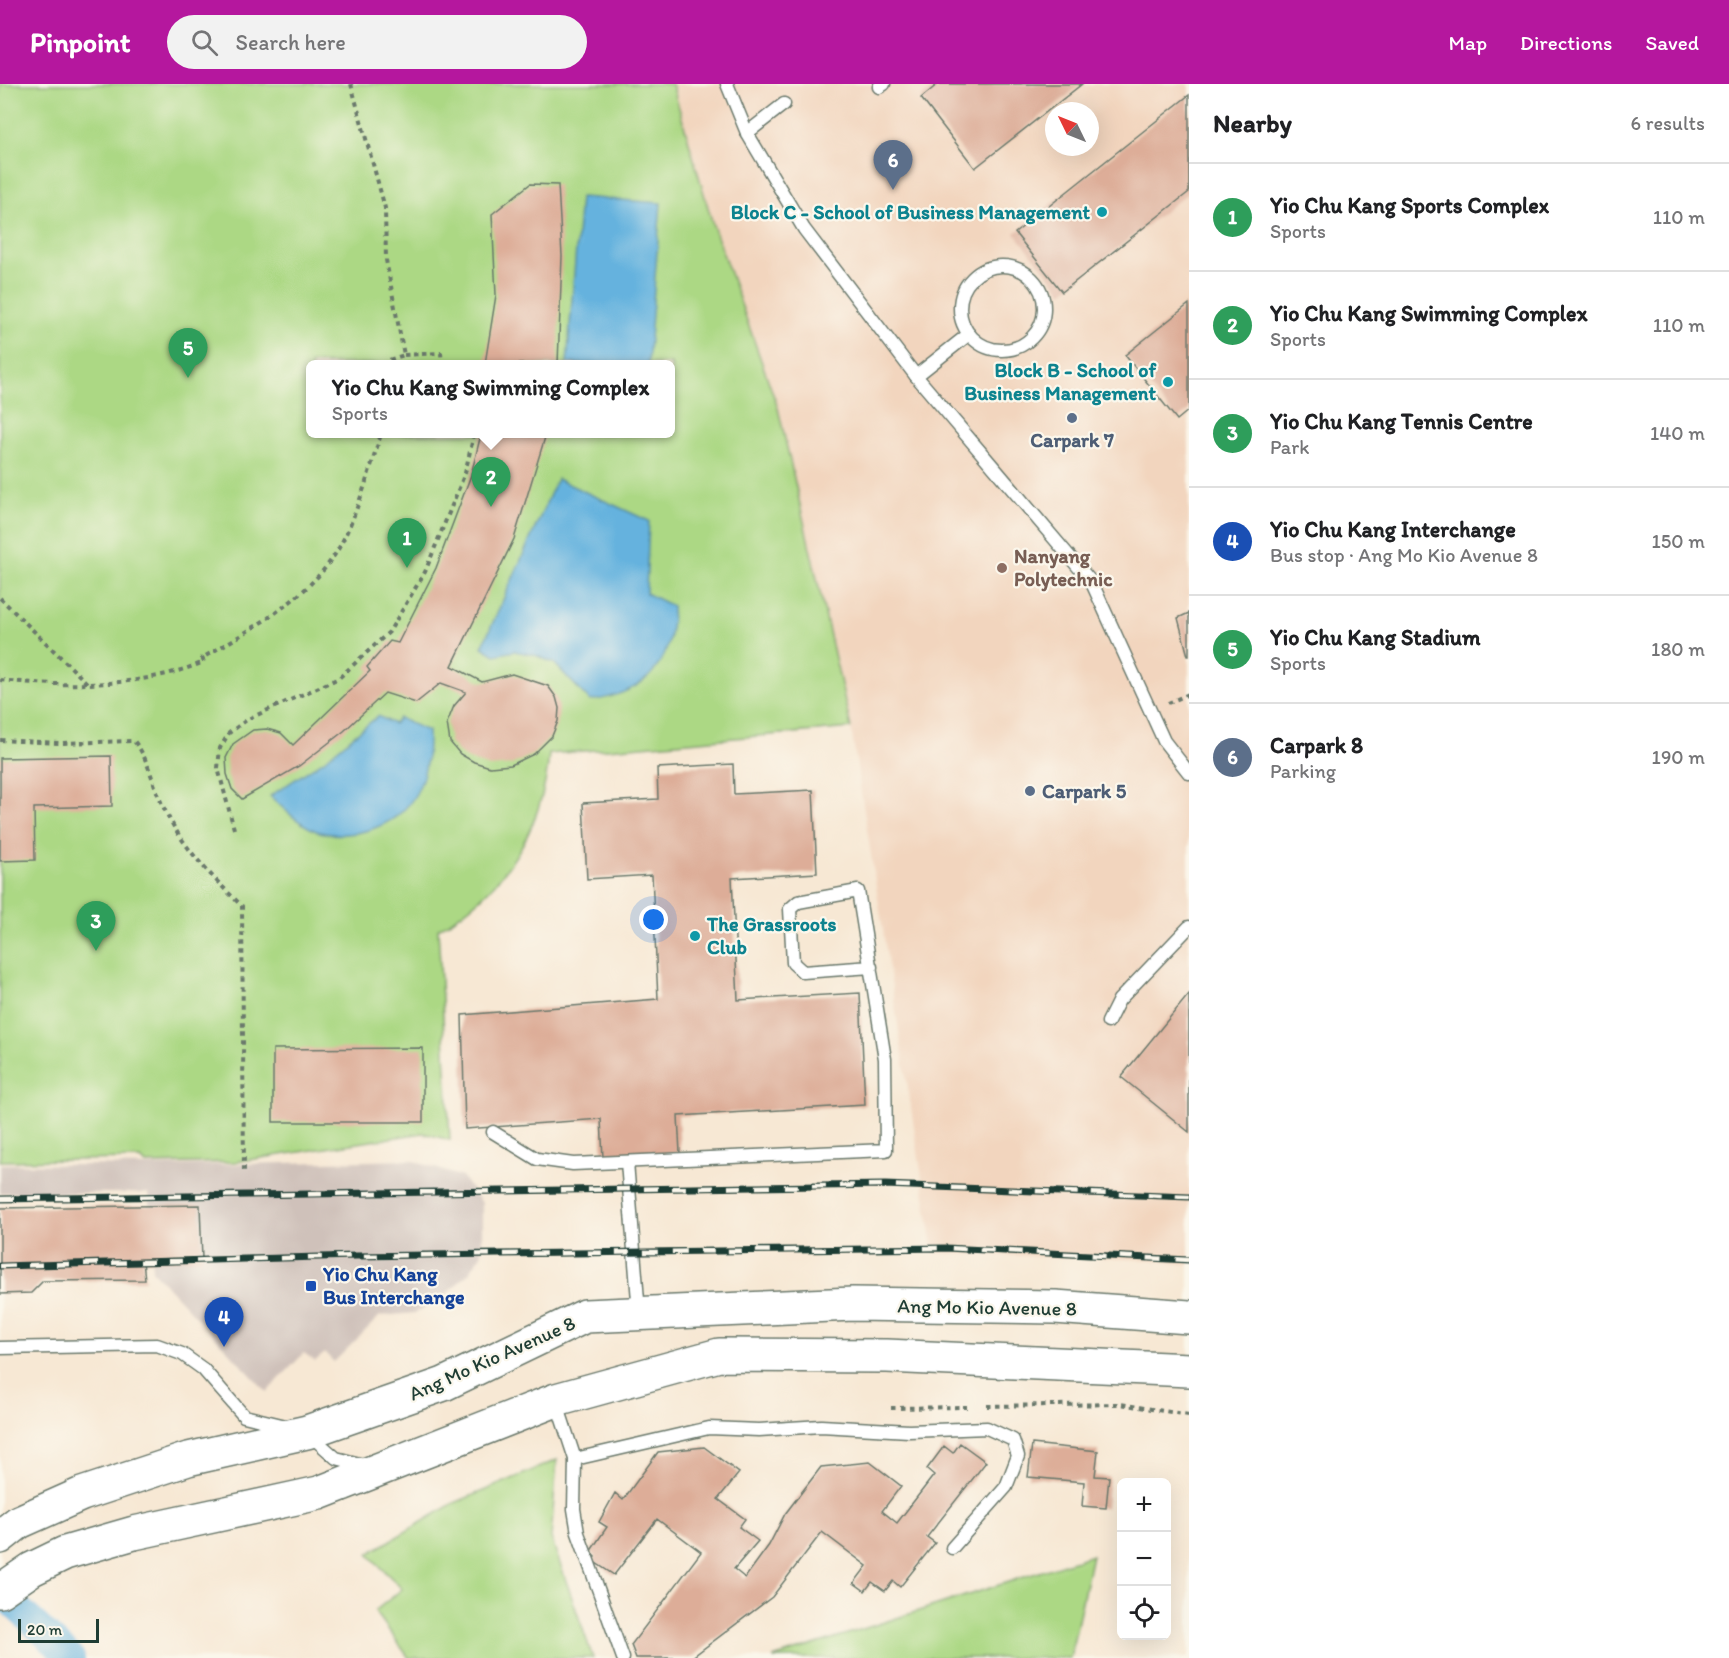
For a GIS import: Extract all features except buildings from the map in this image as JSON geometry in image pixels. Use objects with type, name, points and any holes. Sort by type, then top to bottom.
[{"type":"main road","name":"Ang Mo Kio Avenue 8","points":[[10,1530],[82,1494],[188,1459],[307,1432],[444,1384],[585,1316],[865,1305],[1055,1307],[1189,1317]]},
{"type":"main road","points":[[0,1591],[32,1569],[65,1553],[134,1533],[319,1493],[556,1401],[719,1355],[887,1356],[1189,1370]]},
{"type":"lane","points":[[727,84],[747,133],[804,229],[916,376],[1092,583],[1164,741],[1189,773]]},
{"type":"lane","points":[[747,133],[784,104]]},
{"type":"lane","points":[[1009,267],[1029,275],[1038,286],[1043,299],[1044,313],[1040,327],[1031,338],[1020,346],[1006,350],[992,349],[978,343],[969,334],[960,316],[960,301],[966,287],[975,276],[988,268],[1009,267]]},
{"type":"lane","points":[[916,376],[969,334]]},
{"type":"lane","points":[[493,1132],[537,1159],[573,1164],[886,1150],[885,1059],[871,967],[858,891],[793,905],[789,912],[793,963],[803,972],[871,967]]},
{"type":"lane","points":[[1108,1022],[1119,1000],[1189,927]]},
{"type":"lane","points":[[627,1162],[639,1313]]},
{"type":"lane","points":[[0,1348],[157,1345],[182,1354],[203,1369],[244,1416],[307,1432],[336,1458],[354,1465],[395,1465]]},
{"type":"lane","points":[[556,1401],[575,1459],[574,1509],[578,1533],[623,1658]]},
{"type":"lane","points":[[575,1459],[709,1428],[759,1430],[821,1426],[909,1431],[987,1428],[1013,1440],[1018,1456],[1006,1487],[952,1548]]},
{"type":"path","points":[[351,84],[385,208],[387,260],[404,355]]},
{"type":"path","points":[[389,360],[404,355],[441,353],[442,360]]},
{"type":"path","points":[[0,680],[88,684],[139,682],[176,674],[204,662],[202,658],[259,624],[314,580],[344,540],[364,489],[380,438]]},
{"type":"path","points":[[234,829],[218,768],[220,748],[229,733],[248,719],[339,678],[389,632],[425,572],[465,473],[473,438]]},
{"type":"path","points":[[0,598],[88,684]]},
{"type":"path","points":[[0,740],[60,743],[134,741],[142,750],[162,805],[196,861],[242,906],[244,1175]]},
{"type":"shaded area","name":"Nanyang Polytechnic","points":[[672,84],[1189,84],[1189,1265],[1151,1260],[934,1253],[851,728],[778,408],[714,228]]},
{"type":"shaded area","name":"Yio Chu Kang Bus Interchange","points":[[411,1160],[462,1177],[482,1203],[482,1253],[469,1273],[441,1299],[415,1313],[380,1316],[334,1362],[325,1353],[315,1361],[304,1353],[267,1392],[152,1270],[149,1193],[0,1193],[0,1164],[150,1166]]},
{"type":"green space","points":[[0,84],[672,84],[714,228],[778,408],[851,728],[549,754],[538,808],[516,856],[482,897],[438,929],[450,1140],[423,1133],[235,1162],[146,1164],[141,1159],[0,1161]]},
{"type":"green space","points":[[557,1460],[551,1538],[593,1658],[409,1658],[375,1611],[402,1589],[368,1554],[452,1504]]},
{"type":"green space","points":[[1092,1555],[1070,1658],[773,1658]]},
{"type":"water","points":[[580,197],[661,203],[648,360],[567,360]]},
{"type":"water","points":[[557,479],[649,521],[646,593],[672,606],[668,644],[653,672],[627,691],[590,701],[554,663],[535,655],[514,651],[495,655],[482,647]]},
{"type":"water","points":[[378,716],[394,724],[399,718],[428,731],[428,750],[421,783],[413,798],[391,820],[375,828],[356,833],[324,833],[302,823],[270,796],[323,761]]},
{"type":"waterway","points":[[0,1592],[71,1658]]},
{"type":"railway","points":[[0,1199],[885,1185],[1189,1197]]},
{"type":"railway","points":[[0,1266],[356,1256],[946,1248],[1189,1260]]},
{"type":"place","name":"Carpark 8","points":[[893,190]]},
{"type":"place","name":"Block C - School of Business Management","points":[[1102,212]]},
{"type":"place","name":"Yio Chu Kang Stadium","points":[[188,378]]},
{"type":"place","name":"Block B - School of Business Management","points":[[1168,382]]},
{"type":"place","name":"Carpark 7","points":[[1072,418]]},
{"type":"place","name":"Yio Chu Kang Swimming Complex","points":[[491,507]]},
{"type":"place","name":"Yio Chu Kang Sports Complex","points":[[407,568]]},
{"type":"place","name":"Nanyang Polytechnic","points":[[1002,568]]},
{"type":"place","name":"Carpark 5","points":[[1030,791]]},
{"type":"place","name":"The Grassroots Club","points":[[695,936]]},
{"type":"place","name":"Yio Chu Kang Tennis Centre","points":[[96,951]]},
{"type":"place","name":"Yio Chu Kang Bus Interchange","points":[[311,1286]]},
{"type":"place","name":"Yio Chu Kang Interchange","points":[[224,1347]]}]
